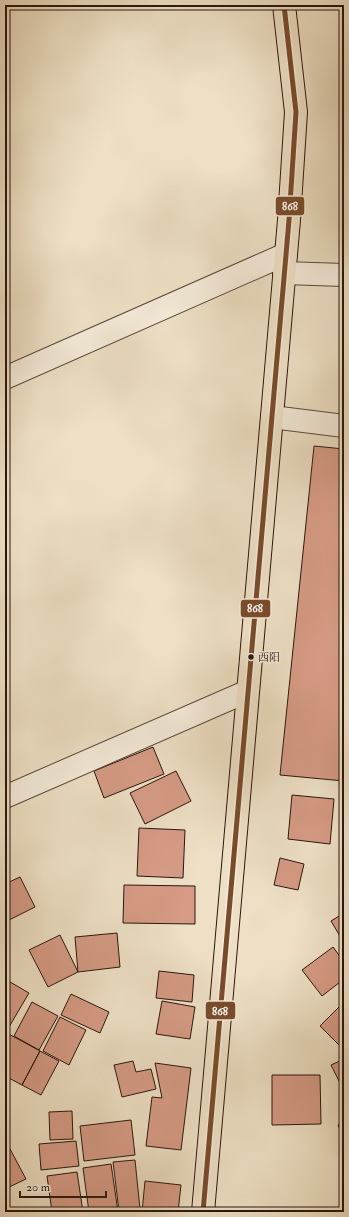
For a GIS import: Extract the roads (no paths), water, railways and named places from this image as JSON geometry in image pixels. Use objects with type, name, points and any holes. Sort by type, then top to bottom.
[{"type":"main road","points":[[203,1212],[285,264],[296,112],[284,5]]},
{"type":"street","points":[[5,378],[285,264],[344,275]]},
{"type":"street","points":[[272,417],[344,426]]},
{"type":"street","points":[[5,797],[248,690]]},
{"type":"place","name":"西阳","points":[[251,657]]}]
